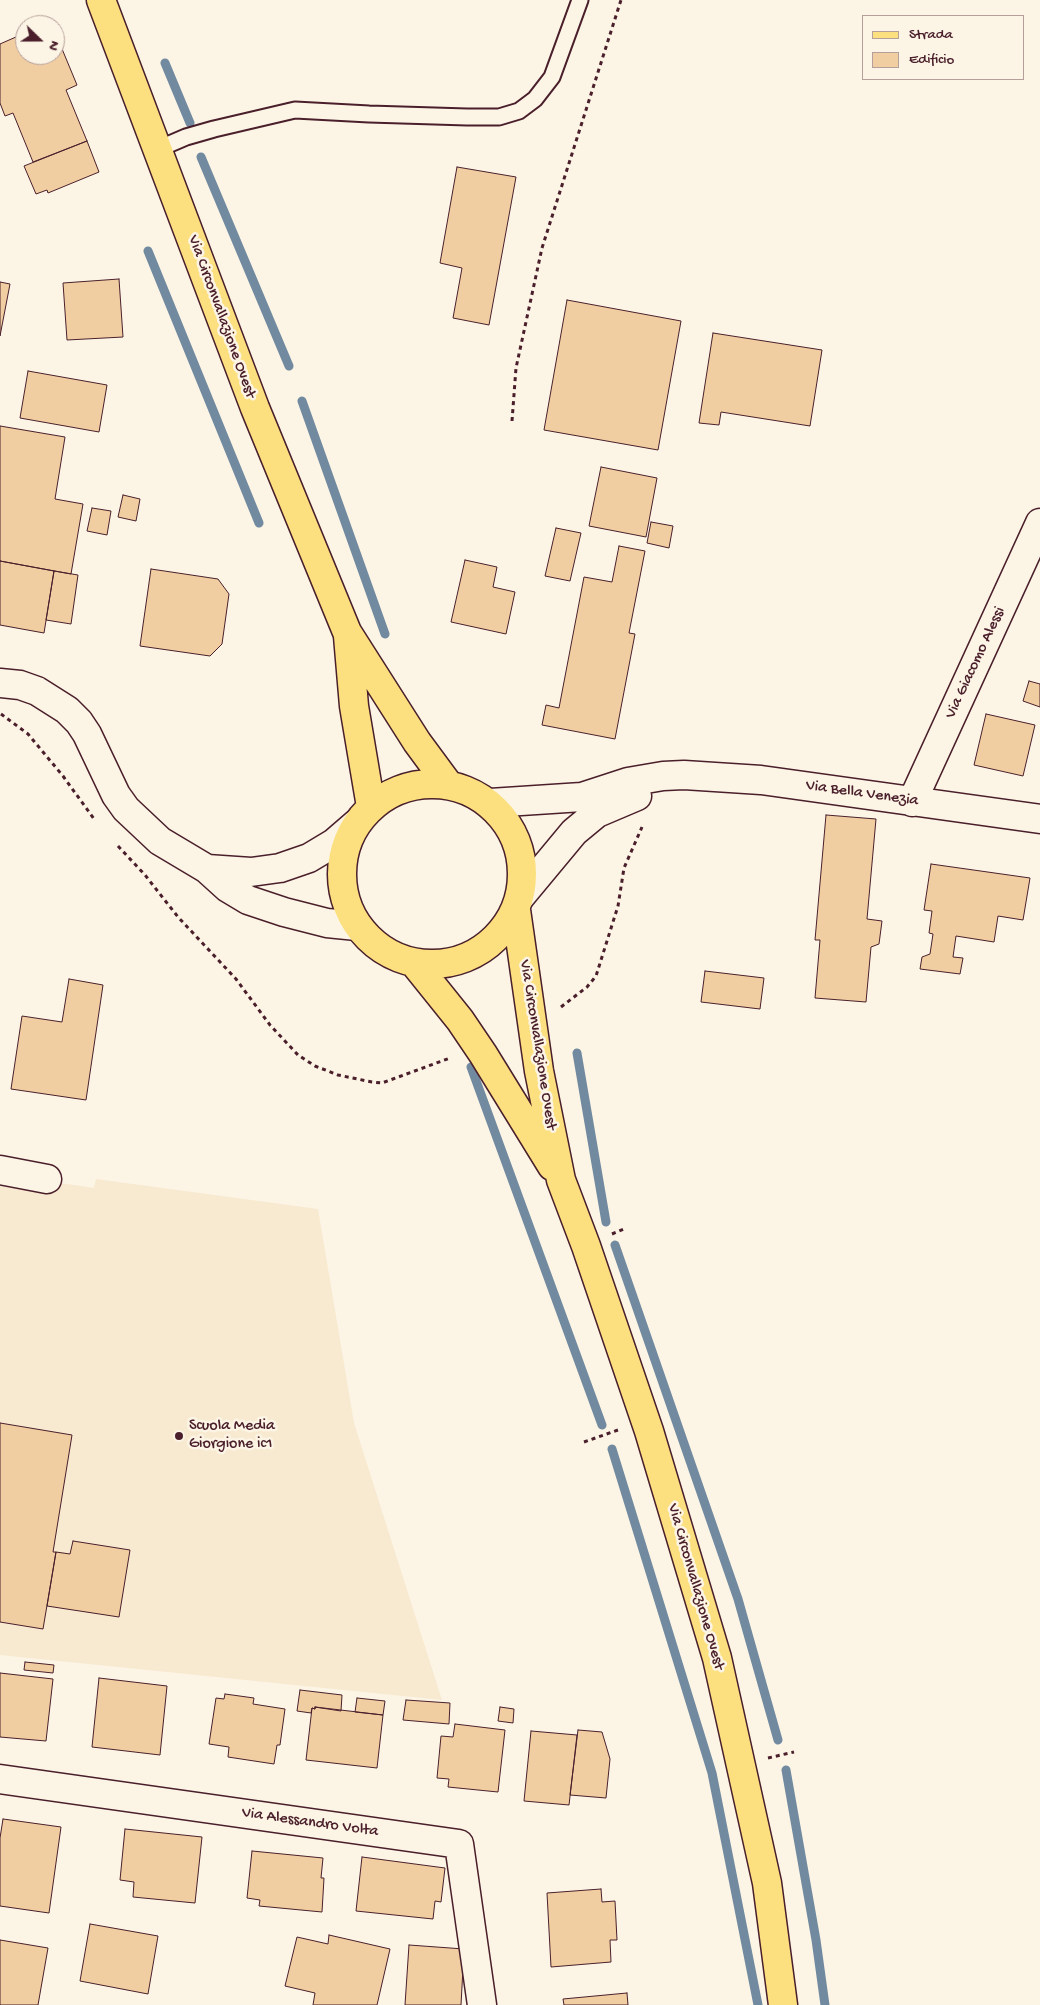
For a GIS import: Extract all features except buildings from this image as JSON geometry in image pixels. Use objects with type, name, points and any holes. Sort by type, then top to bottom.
[{"type":"main road","name":"Via Circonvallazione Ovest","points":[[101,0],[255,408],[347,632],[417,742],[448,784]]},
{"type":"main road","name":"Via Circonvallazione Ovest","points":[[347,632],[363,815]]},
{"type":"main road","name":"Via Circonvallazione Ovest","points":[[518,903],[499,936],[475,954],[446,964],[415,964],[398,959],[368,939],[357,926],[347,907],[342,886],[342,864],[347,843],[363,815],[394,791],[421,784],[448,784],[470,791],[490,803],[507,822],[518,846],[523,871],[518,903],[540,1071],[561,1180],[586,1246],[645,1420],[717,1658],[767,1883],[783,2005]]},
{"type":"main road","name":"Via Circonvallazione Ovest","points":[[415,964],[460,1020],[483,1054],[561,1180]]},
{"type":"street","name":"Via Giacomo Alessi","points":[[912,802],[1040,523]]},
{"type":"street","points":[[0,683],[20,685],[37,691],[67,710],[79,722],[87,734],[116,795],[126,810],[160,841],[207,869],[228,888],[248,900],[327,923],[357,926]]},
{"type":"street","name":"Via Bella Venezia","points":[[518,903],[574,832],[597,813],[684,775]]},
{"type":"street","name":"Via Bella Venezia","points":[[490,803],[582,797],[628,782],[663,776],[684,775],[761,780],[1040,818]]},
{"type":"street","points":[[207,869],[234,872],[280,868],[308,858],[334,843],[363,815]]},
{"type":"street","points":[[0,1170],[47,1179]]},
{"type":"street","name":"Via Alessandro Volta","points":[[0,1779],[459,1844],[482,2005]]},
{"type":"lane","points":[[158,149],[186,137],[214,129],[295,110],[467,117],[499,117],[518,111],[535,99],[552,77],[580,0]]},
{"type":"path","points":[[512,421],[516,368],[542,248],[622,0]]},
{"type":"path","points":[[0,714],[28,734],[63,776],[97,822]]},
{"type":"path","points":[[557,1009],[588,987],[596,976],[618,906],[624,868],[635,841],[647,820]]},
{"type":"path","points":[[115,843],[145,875],[178,917],[236,978],[270,1025],[298,1055],[315,1066],[338,1075],[382,1083],[452,1057]]},
{"type":"path","points":[[584,1442],[645,1420]]},
{"type":"shaded area","name":"Scuola Media Giorgione ic1","points":[[0,1174],[94,1188],[96,1179],[318,1209],[354,1423],[442,1700],[0,1655]]},
{"type":"waterway","points":[[165,63],[190,123]]},
{"type":"waterway","points":[[201,157],[289,366]]},
{"type":"waterway","points":[[148,251],[259,523]]},
{"type":"waterway","points":[[302,401],[385,634]]},
{"type":"waterway","points":[[577,1053],[606,1222]]},
{"type":"waterway","points":[[471,1067],[602,1425]]},
{"type":"waterway","points":[[615,1245],[738,1599],[778,1740]]},
{"type":"waterway","points":[[612,1449],[712,1773],[758,2005]]},
{"type":"waterway","points":[[786,1770],[816,1940],[825,2005]]},
{"type":"place","name":"Scuola Media Giorgione ic1","points":[[179,1436]]}]
